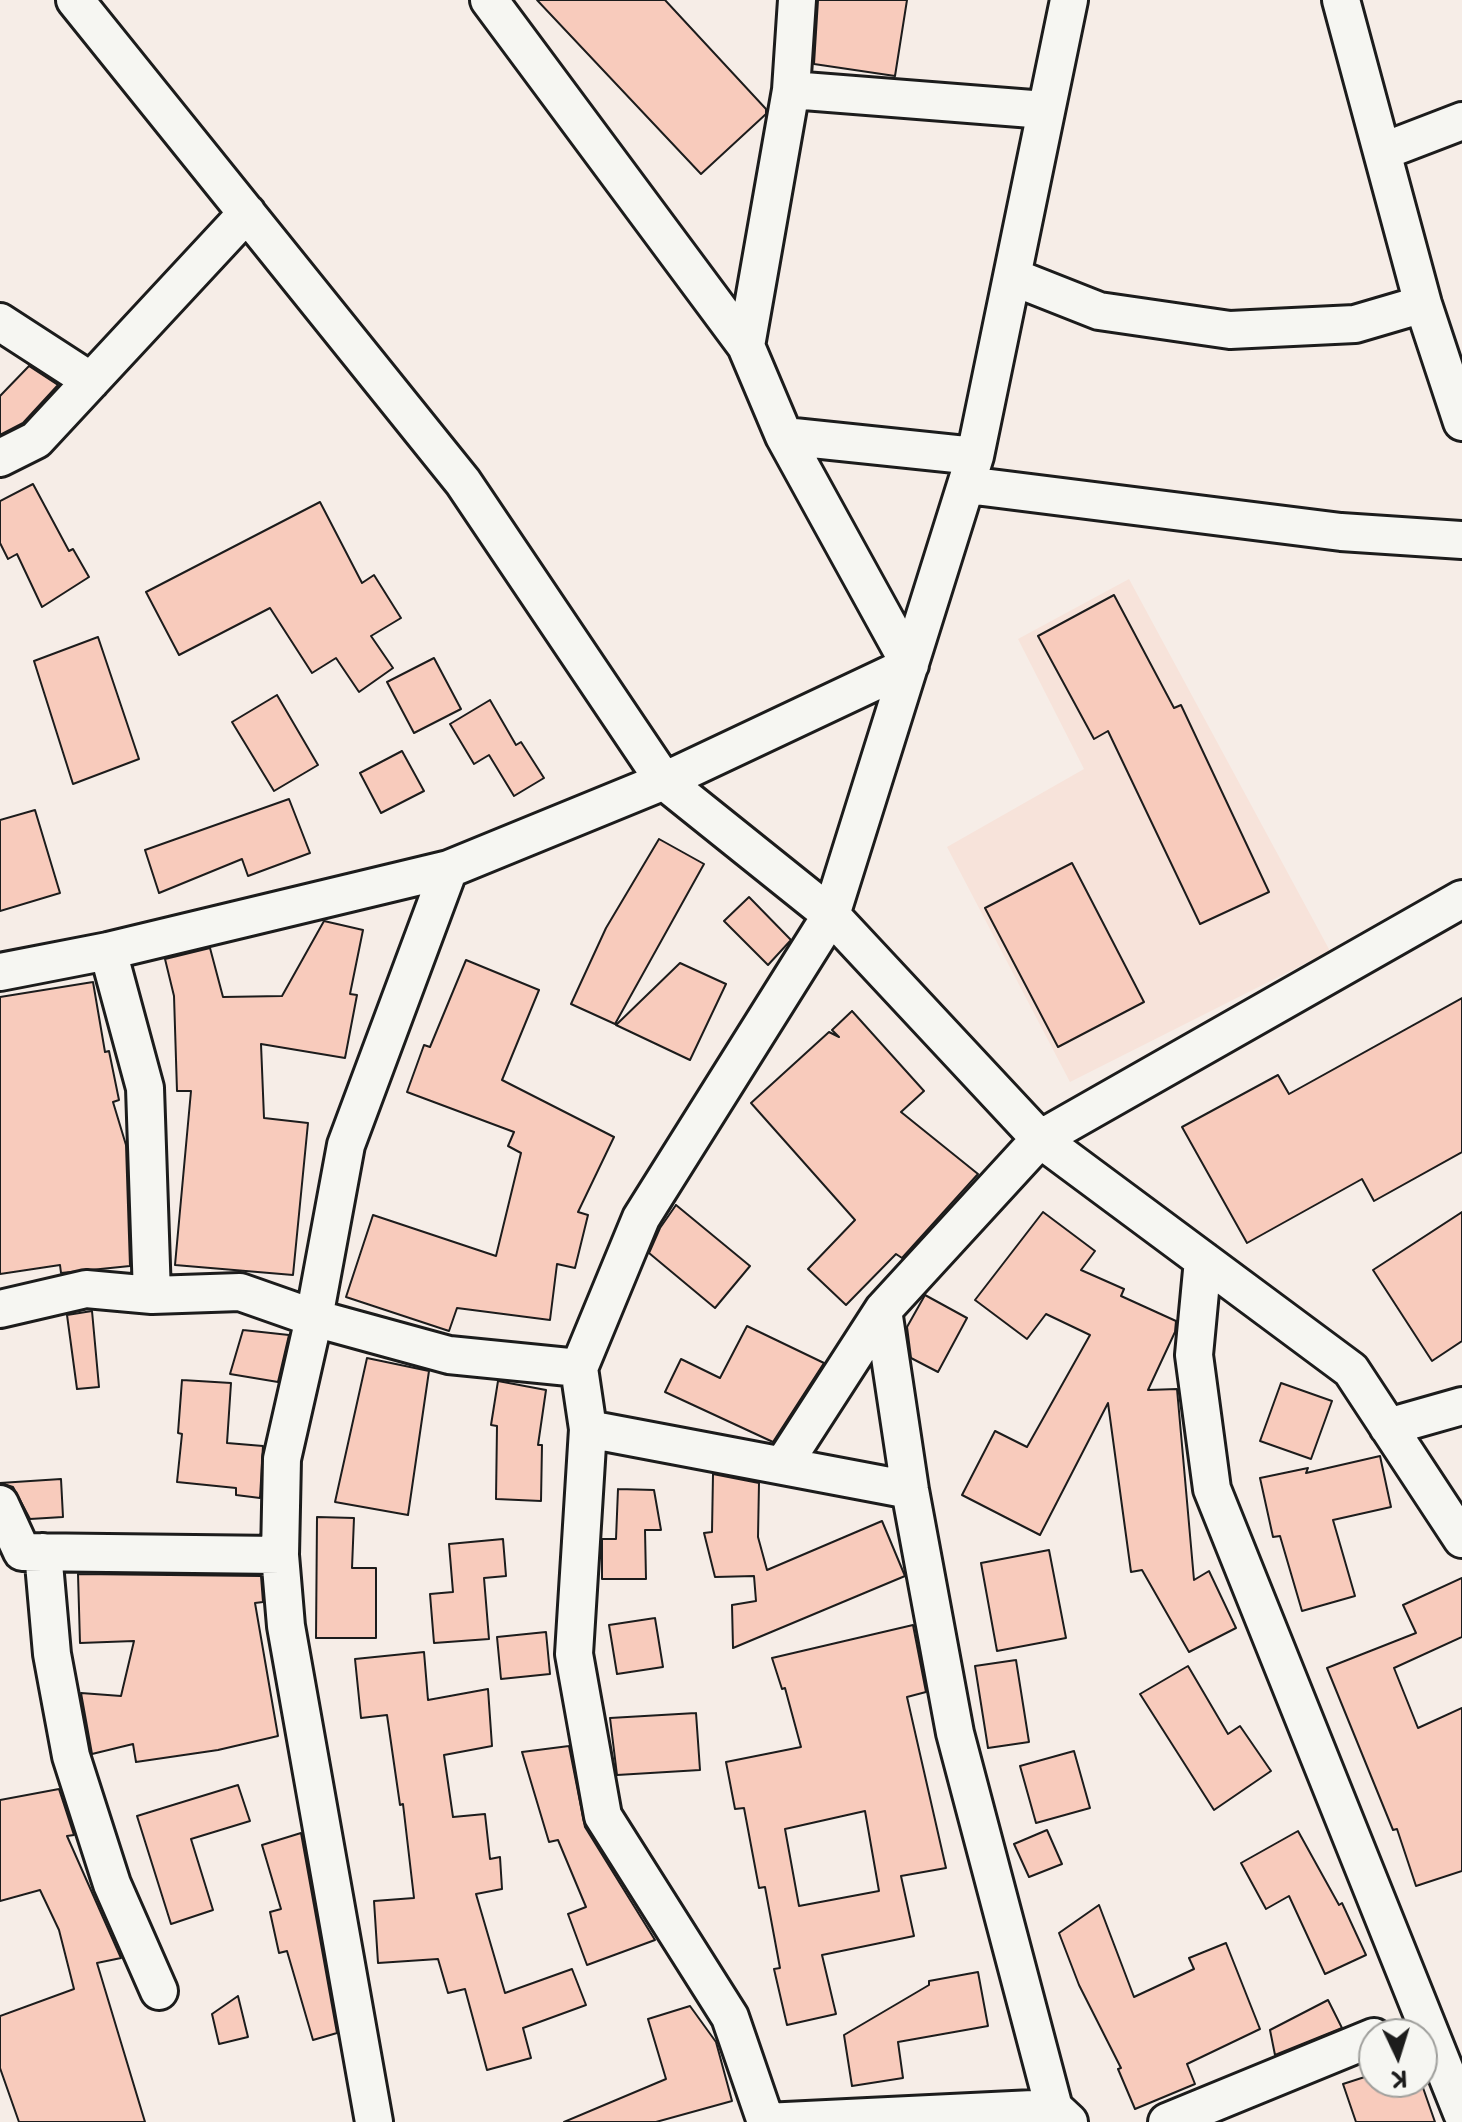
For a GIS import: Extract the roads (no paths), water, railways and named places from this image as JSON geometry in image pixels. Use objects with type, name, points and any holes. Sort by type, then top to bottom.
[{"type":"street","points":[[489,0],[746,346],[784,436],[910,665]]},
{"type":"street","points":[[746,346],[791,90],[797,0]]},
{"type":"street","points":[[883,1310],[910,1490],[955,1733],[1061,2115],[766,2122],[730,2017],[603,1816],[574,1654],[588,1429],[579,1368],[641,1218],[831,915],[971,470],[1069,0]]},
{"type":"street","points":[[1341,0],[1423,304],[1462,422]]},
{"type":"street","points":[[85,3],[247,213],[463,482],[664,781],[831,915],[1040,1139],[1351,1370],[1462,1539]]},
{"type":"street","points":[[791,90],[1045,110]]},
{"type":"street","points":[[1384,151],[1462,121]]},
{"type":"street","points":[[0,458],[36,440],[247,213]]},
{"type":"street","points":[[1013,277],[1099,311],[1230,330],[1355,324],[1423,304]]},
{"type":"street","points":[[0,322],[91,381]]},
{"type":"street","points":[[784,436],[1341,532],[1462,540]]},
{"type":"street","points":[[0,972],[108,951],[449,869],[664,781],[910,665]]},
{"type":"street","points":[[374,2122],[286,1626],[280,1555],[282,1459],[314,1318],[346,1145],[449,869]]},
{"type":"street","points":[[783,1465],[883,1310],[1040,1139],[1462,899]]},
{"type":"street","points":[[108,951],[145,1088],[152,1295]]},
{"type":"street","points":[[1203,1260],[1194,1355],[1212,1489],[1462,2113]]},
{"type":"street","points":[[0,1309],[86,1289],[152,1295],[240,1292],[314,1318],[449,1355],[579,1368]]},
{"type":"street","points":[[1388,1427],[1462,1406]]},
{"type":"street","points":[[588,1429],[910,1490]]},
{"type":"street","points":[[0,1504],[22,1552],[280,1555]]},
{"type":"street","points":[[43,1552],[52,1654],[71,1756],[112,1884],[159,1991]]},
{"type":"street","points":[[1167,2122],[1358,2044]]}]
